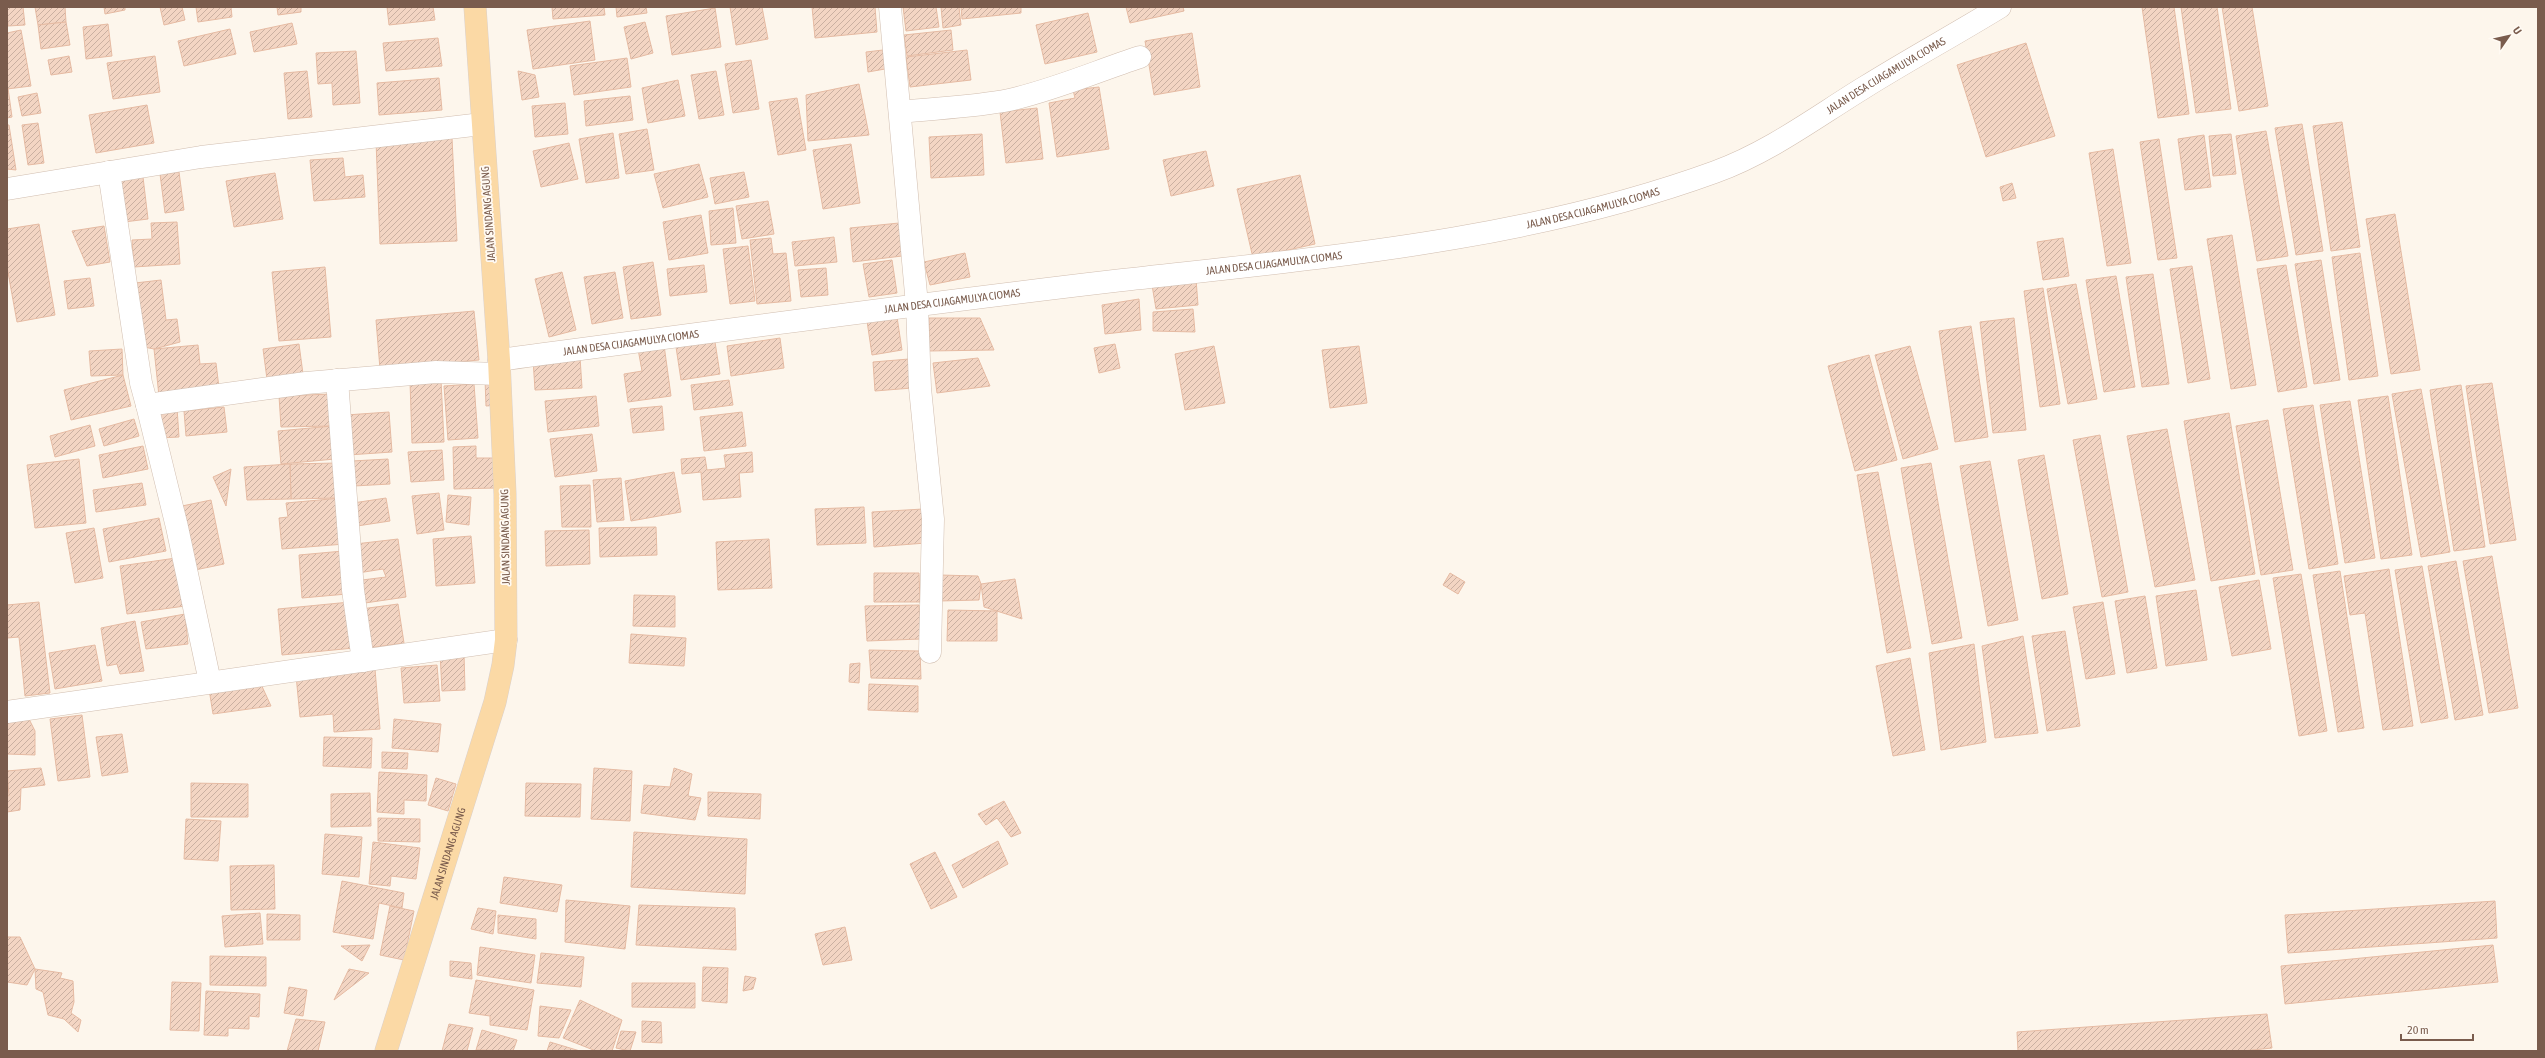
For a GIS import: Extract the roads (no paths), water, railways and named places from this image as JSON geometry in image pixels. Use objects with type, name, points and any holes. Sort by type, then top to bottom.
[{"type":"main road","name":"JALAN SINDANG AGUNG","points":[[386,1051],[495,702],[503,665],[506,640],[505,494],[499,367],[475,7]]},
{"type":"street","points":[[890,7],[917,305],[920,388],[933,519],[930,652]]},
{"type":"street","name":"JALAN DESA CIJAGAMULYA CIOMAS","points":[[147,404],[337,380],[499,367],[917,305],[1318,259],[1503,228],[1576,214],[1691,180],[1754,156],[1775,145],[1866,86],[2000,7]]},
{"type":"street","points":[[900,112],[978,105],[1010,99],[1041,91],[1140,57]]},
{"type":"street","points":[[7,189],[201,157],[482,124]]},
{"type":"street","points":[[108,172],[141,383],[177,527],[210,682]]},
{"type":"street","points":[[337,380],[353,590],[362,661]]},
{"type":"street","points":[[7,712],[506,640]]}]
